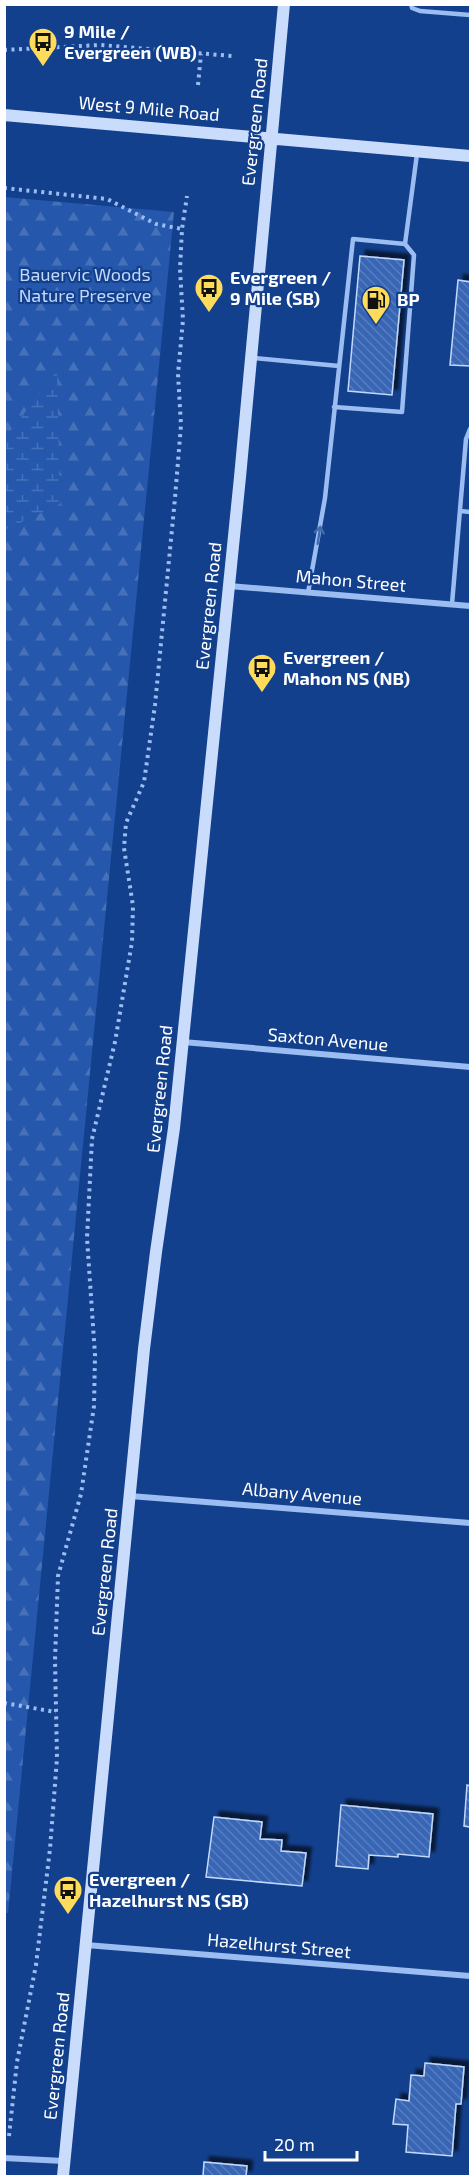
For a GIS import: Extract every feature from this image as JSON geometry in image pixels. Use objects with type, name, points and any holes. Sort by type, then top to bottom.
[{"type":"main road","name":"Evergreen Road","points":[[63,2176],[150,1299],[171,1155],[183,1042],[284,4]]},
{"type":"main road","name":"West 9 Mile Road","points":[[4,115],[471,156]]},
{"type":"street","name":"Mahon Street","points":[[229,586],[471,606]]},
{"type":"street","name":"Saxton Avenue","points":[[183,1042],[471,1067]]},
{"type":"street","name":"Albany Avenue","points":[[130,1496],[471,1523]]},
{"type":"street","name":"Hazelhurst Street","points":[[86,1945],[471,1976]]},
{"type":"street","points":[[4,2158],[64,2161]]},
{"type":"lane","points":[[411,4],[412,8],[420,11],[471,15]]},
{"type":"lane","points":[[405,244],[417,151]]},
{"type":"lane","points":[[308,593],[325,498],[334,407],[352,239],[405,244],[414,255],[402,412],[334,407]]},
{"type":"lane","points":[[251,358],[339,366]]},
{"type":"lane","points":[[452,604],[466,439],[471,429]]},
{"type":"lane","points":[[460,511],[471,512]]},
{"type":"path","points":[[4,50],[100,45],[232,56]]},
{"type":"path","points":[[198,85],[201,54]]},
{"type":"path","points":[[4,188],[107,199],[156,224],[182,229]]},
{"type":"path","points":[[9,2136],[16,2062],[36,1965],[50,1848],[57,1758],[55,1660],[58,1576],[81,1494],[94,1406],[95,1355],[87,1238],[92,1139],[121,1013],[132,942],[133,906],[124,848],[126,824],[144,782],[155,705],[181,425],[178,374],[183,320],[180,269],[182,229],[187,196]]},
{"type":"path","points":[[4,1703],[56,1712]]},
{"type":"green space","name":"Bauervic Woods Nature Preserve","points":[[4,197],[174,212],[8,1913],[4,1913]]},
{"type":"green space","points":[[57,371],[60,504],[5,530],[5,438]]},
{"type":"building","points":[[360,256],[404,260],[392,395],[348,391]]},
{"type":"building","points":[[458,280],[470,282],[470,366],[450,365]]},
{"type":"building","points":[[467,1785],[470,1786],[470,1827],[464,1826]]},
{"type":"building","points":[[341,1805],[433,1814],[429,1857],[398,1854],[398,1857],[369,1855],[368,1869],[336,1866]]},
{"type":"building","points":[[214,1817],[262,1822],[260,1839],[282,1840],[281,1851],[306,1853],[302,1886],[206,1877]]},
{"type":"building","points":[[425,2063],[464,2067],[461,2104],[456,2104],[452,2156],[406,2152],[408,2125],[393,2124],[396,2099],[409,2101],[411,2075],[424,2076]]},
{"type":"building","points":[[204,2162],[247,2166],[246,2176],[203,2176]]},
{"type":"place","name":"9 Mile / Evergreen (WB)","points":[[43,68]]},
{"type":"place","name":"Evergreen / 9 Mile (SB)","points":[[209,314]]},
{"type":"place","name":"BP","points":[[376,326]]},
{"type":"place","name":"Evergreen / Mahon NS (NB)","points":[[262,694]]},
{"type":"place","name":"Evergreen / Hazelhurst NS (SB)","points":[[68,1916]]}]
